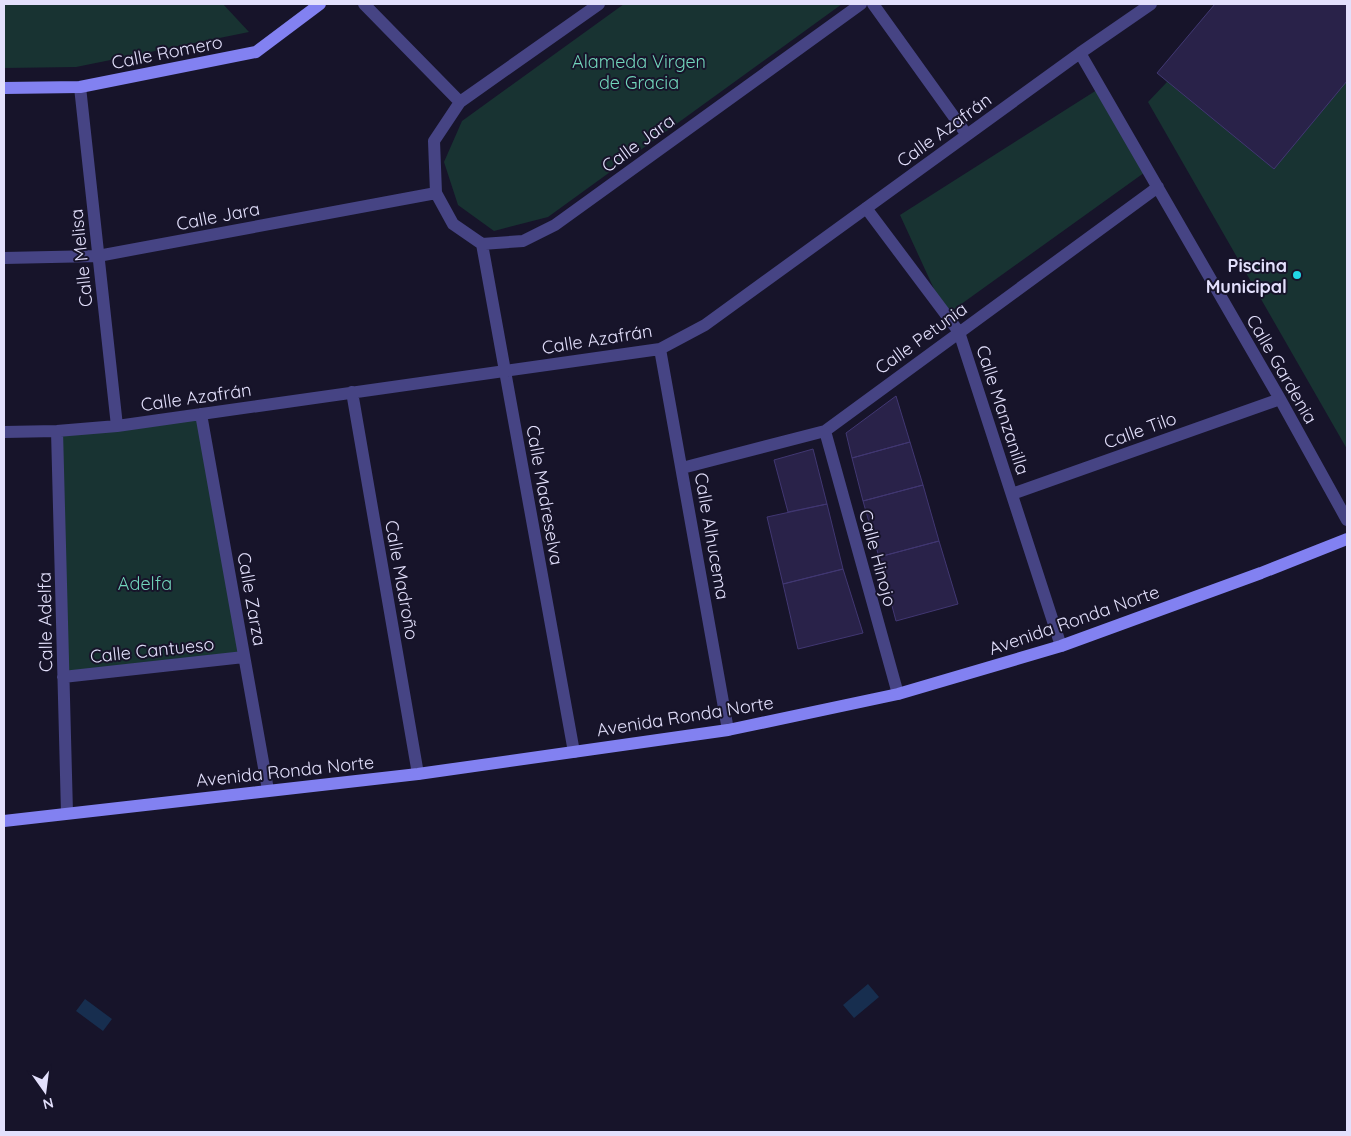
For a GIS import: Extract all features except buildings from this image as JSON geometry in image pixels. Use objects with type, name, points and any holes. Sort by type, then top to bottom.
[{"type":"street","name":"Calle Romero","points":[[4,88],[80,87],[256,52],[320,4]]},
{"type":"street","points":[[364,4],[460,102]]},
{"type":"street","points":[[482,244],[454,224],[436,193],[434,141],[460,102],[599,4]]},
{"type":"street","name":"Calle Jara","points":[[482,244],[523,241],[555,224],[861,4]]},
{"type":"street","points":[[873,4],[967,135]]},
{"type":"street","name":"Calle Azafrán","points":[[4,432],[57,431],[117,426],[660,348],[706,325],[1080,53],[1151,4]]},
{"type":"street","name":"Calle Gardenia","points":[[1080,53],[1280,399],[1347,520]]},
{"type":"street","name":"Calle Melisa","points":[[80,87],[117,426]]},
{"type":"street","name":"Calle Petunia","points":[[682,468],[825,431],[1158,187]]},
{"type":"street","name":"Calle Jara","points":[[4,258],[98,256],[436,193]]},
{"type":"street","name":"Calle Manzanilla","points":[[866,208],[959,332],[1061,646]]},
{"type":"street","name":"Calle Madreselva","points":[[482,244],[574,752]]},
{"type":"street","name":"Calle Alhucema","points":[[660,348],[728,730]]},
{"type":"street","name":"Calle Madroño","points":[[352,392],[418,774]]},
{"type":"street","name":"Calle Tilo","points":[[1012,494],[1280,399]]},
{"type":"street","name":"Calle Zarza","points":[[201,414],[268,790]]},
{"type":"street","name":"Calle Adelfa","points":[[57,431],[67,813]]},
{"type":"street","name":"Calle Hinojo","points":[[825,431],[898,694]]},
{"type":"street","name":"Avenida Ronda Norte","points":[[4,821],[418,774],[728,730],[898,694],[1061,646],[1261,573],[1347,539]]},
{"type":"street","name":"Calle Cantueso","points":[[64,677],[244,657]]},
{"type":"green space","points":[[4,4],[223,4],[249,32],[76,67],[4,68]]},
{"type":"green space","name":"Alameda Virgen de Gracia","points":[[624,4],[842,4],[548,217],[494,231],[458,205],[444,162],[462,121]]},
{"type":"green space","name":"Piscina Municipal","points":[[1215,4],[1347,4],[1347,449],[1148,102],[1167,82],[1157,73]]},
{"type":"green space","points":[[1100,88],[1148,170],[946,315],[900,215]]},
{"type":"green space","name":"Adelfa","points":[[201,414],[244,657],[63,677],[57,431]]},
{"type":"water","points":[[868,984],[879,997],[854,1018],[843,1005]]},
{"type":"water","points":[[85,999],[112,1019],[103,1031],[76,1011]]},
{"type":"place","name":"Piscina Municipal","points":[[1297,275]]}]
